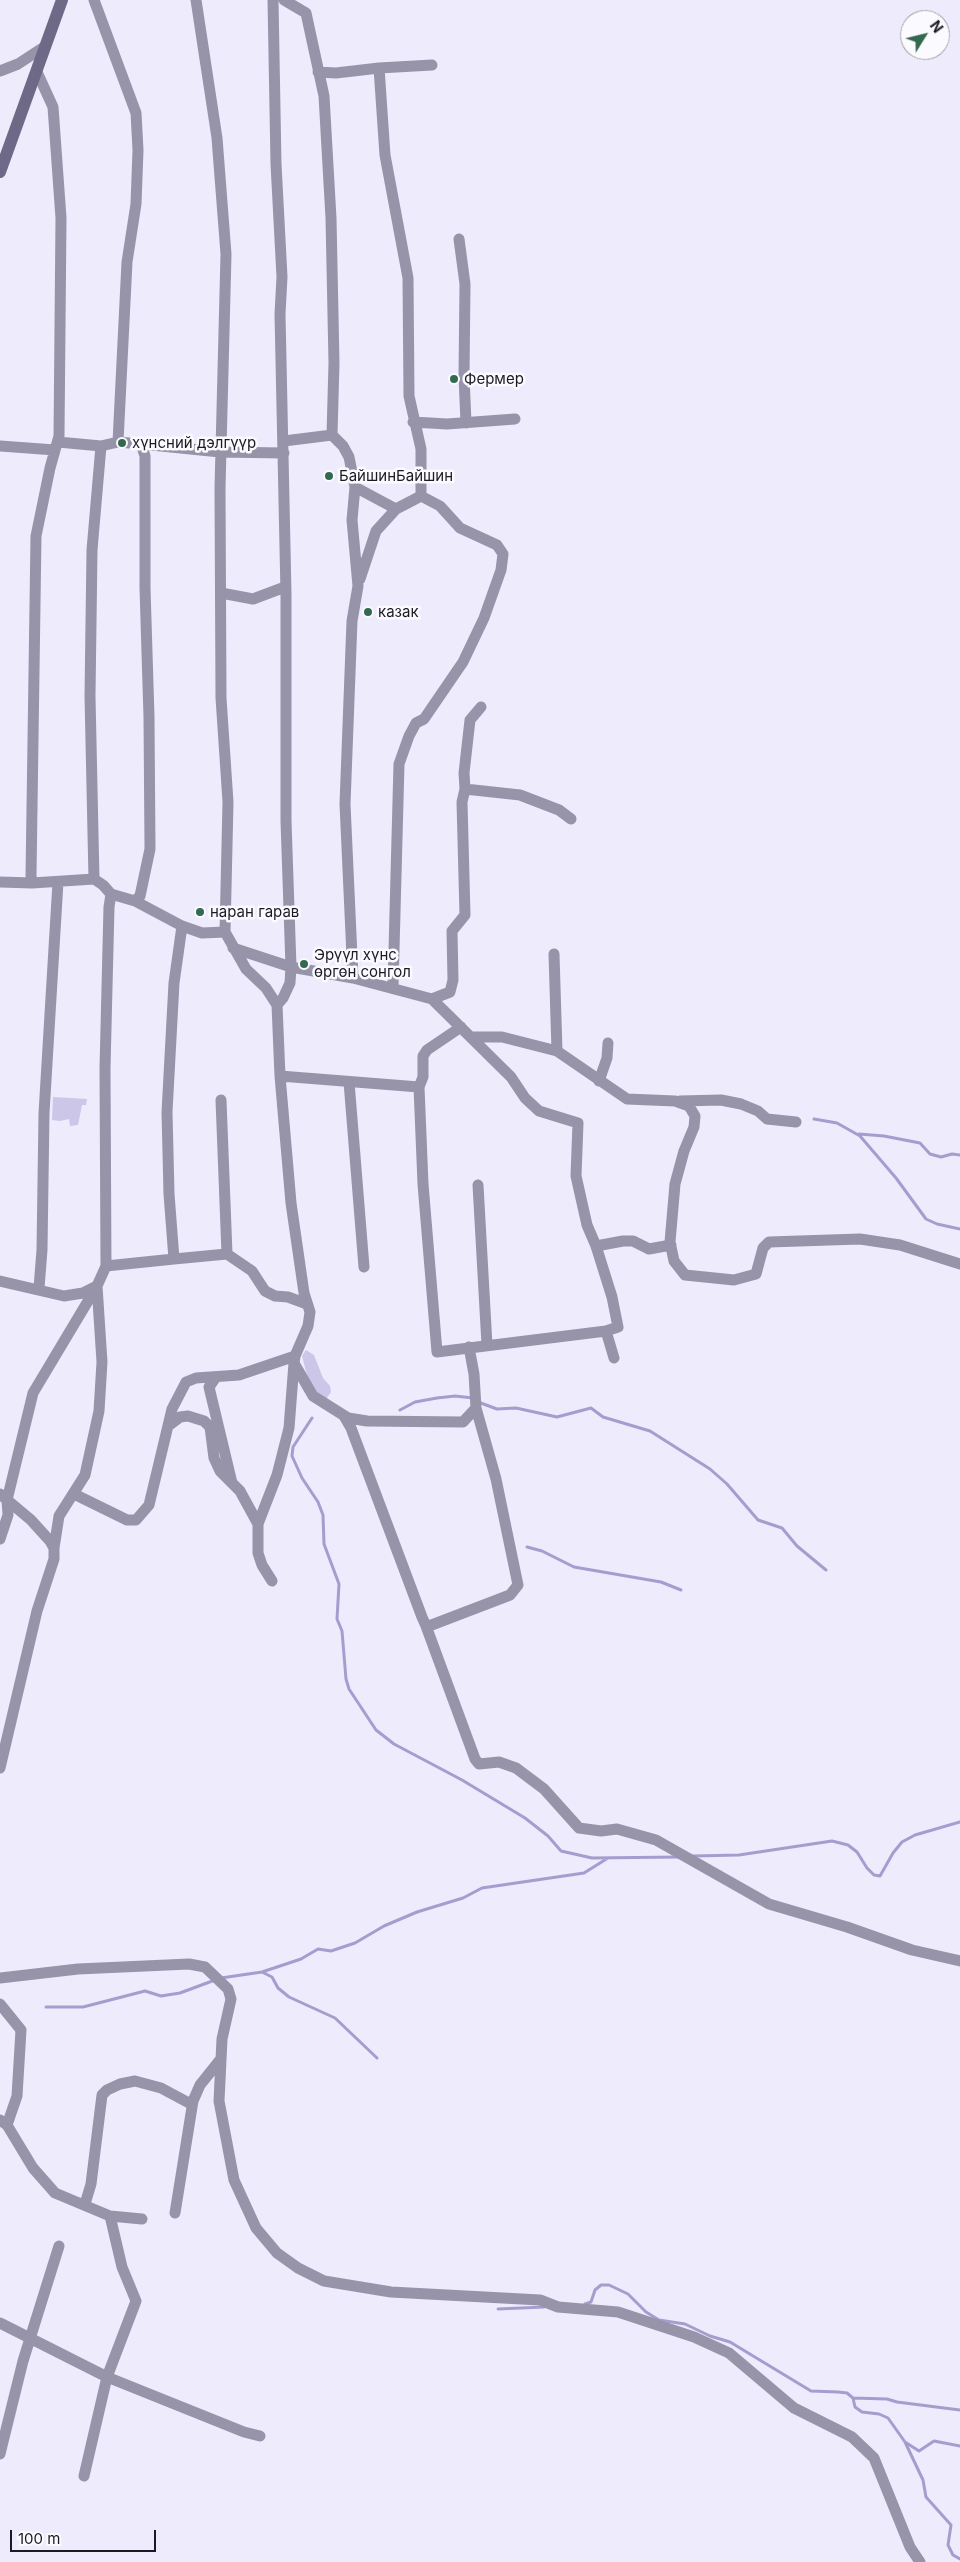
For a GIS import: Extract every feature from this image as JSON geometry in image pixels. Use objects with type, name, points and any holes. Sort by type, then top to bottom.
[{"type":"main road","points":[[0,172],[62,0]]},
{"type":"street","points":[[94,0],[136,113],[138,141],[136,204],[127,262],[118,442]]},
{"type":"street","points":[[196,0],[217,138],[226,254],[220,452],[221,698],[228,802],[225,932],[246,969],[266,988],[277,1005],[280,1076],[291,1203],[307,1304],[310,1312],[308,1326],[295,1360],[289,1428],[277,1475],[258,1524],[258,1552],[262,1565],[272,1582]]},
{"type":"street","points":[[273,0],[276,164],[282,277],[280,314],[284,441],[286,821],[290,966],[290,983],[283,998],[277,1005]]},
{"type":"street","points":[[284,0],[306,13],[324,96],[331,218],[334,363],[332,436]]},
{"type":"street","points":[[0,71],[18,64],[44,47]]},
{"type":"street","points":[[318,72],[336,73],[432,65]]},
{"type":"street","points":[[379,68],[384,155],[408,278],[409,396],[413,422],[421,449],[421,496]]},
{"type":"street","points":[[32,883],[36,536],[56,446],[61,209],[53,107],[37,72]]},
{"type":"street","points":[[459,239],[465,284],[464,376],[466,423]]},
{"type":"street","points":[[413,422],[447,424],[515,419]]},
{"type":"street","points":[[284,441],[332,436],[343,446],[349,457],[355,487],[352,520],[358,586]]},
{"type":"street","points":[[0,446],[101,446],[118,442],[220,452],[284,454]]},
{"type":"street","points":[[135,901],[140,896],[150,849],[149,717],[145,588],[145,456],[141,444]]},
{"type":"street","points":[[94,879],[90,696],[92,550],[101,446]]},
{"type":"street","points":[[355,487],[396,509]]},
{"type":"street","points":[[353,978],[345,804],[352,621],[358,586],[376,531],[396,509],[421,496]]},
{"type":"street","points":[[393,987],[399,764],[416,723],[424,719],[463,662],[484,618],[501,570],[503,554],[497,545],[460,528],[440,506],[421,496]]},
{"type":"street","points":[[221,593],[253,598],[286,587]]},
{"type":"street","points":[[432,999],[450,992],[454,980],[452,931],[465,914],[462,802],[465,789],[464,773],[470,720],[481,707]]},
{"type":"street","points":[[465,789],[520,795],[559,810],[571,819]]},
{"type":"street","points":[[0,882],[32,883],[94,879],[103,884],[111,894],[135,901],[182,926],[202,934],[225,932]]},
{"type":"street","points":[[39,1288],[42,1250],[44,1113],[58,882]]},
{"type":"street","points":[[0,1539],[8,1515],[4,1497],[33,1393],[97,1286],[106,1266],[105,1068],[108,907],[111,894]]},
{"type":"street","points":[[174,1259],[169,1194],[168,1064],[174,983],[182,926]]},
{"type":"street","points":[[233,948],[290,966],[393,987],[432,999],[461,1027],[511,1077],[525,1098],[539,1111],[578,1123],[576,1176],[587,1225],[596,1246],[612,1297],[618,1327],[606,1331],[437,1352],[423,1184],[420,1087],[423,1077],[423,1056],[427,1050],[461,1027]]},
{"type":"street","points":[[554,954],[557,1051]]},
{"type":"street","points":[[471,1037],[502,1037],[557,1051],[627,1100],[728,1101],[758,1111],[767,1120],[796,1122]]},
{"type":"street","points":[[599,1081],[608,1058],[608,1043]]},
{"type":"street","points":[[280,1076],[420,1087]]},
{"type":"street","points":[[349,1082],[364,1267]]},
{"type":"street","points":[[222,1100],[227,1254]]},
{"type":"street","points":[[675,1101],[689,1106],[695,1116],[694,1127],[675,1184],[671,1245],[674,1260],[685,1275],[734,1280],[756,1274],[763,1248],[769,1242],[860,1239],[900,1245],[960,1264]]},
{"type":"street","points":[[478,1185],[487,1345]]},
{"type":"street","points":[[596,1246],[623,1241],[633,1242],[649,1249],[671,1245]]},
{"type":"street","points":[[106,1266],[227,1254],[252,1271],[264,1291],[275,1296],[307,1304]]},
{"type":"street","points":[[0,1280],[39,1288],[64,1296],[83,1293],[97,1286]]},
{"type":"street","points":[[0,1768],[37,1611],[54,1559],[59,1516],[85,1475],[99,1411],[102,1362],[97,1286]]},
{"type":"street","points":[[606,1331],[614,1358]]},
{"type":"street","points":[[426,1626],[440,1623],[510,1595],[518,1585],[496,1479],[476,1408],[469,1348]]},
{"type":"street","points":[[74,1494],[127,1520],[136,1520],[148,1505],[172,1409],[186,1382],[196,1378],[239,1375],[295,1360]]},
{"type":"street","points":[[295,1360],[313,1396],[344,1416],[367,1421],[463,1422],[476,1408]]},
{"type":"street","points":[[216,1378],[209,1387],[232,1483]]},
{"type":"street","points":[[168,1426],[180,1417],[188,1416],[204,1421],[210,1427],[214,1458],[220,1471],[232,1483],[250,1508],[258,1524]]},
{"type":"street","points":[[344,1416],[351,1428],[475,1759],[479,1764],[499,1762],[516,1768],[544,1789],[579,1828],[601,1831],[618,1829],[656,1840],[769,1904],[847,1927],[912,1950],[960,1961]]},
{"type":"street","points":[[4,1497],[31,1520],[54,1548]]},
{"type":"street","points":[[0,1978],[78,1969],[189,1964],[205,1967],[228,1989],[231,1999],[220,2060],[219,2102],[234,2180],[256,2228],[284,2258],[324,2281],[359,2288],[460,2298],[540,2300],[558,2307],[618,2312],[694,2337],[729,2353],[794,2408],[852,2438],[874,2458],[910,2547],[920,2562]]},
{"type":"street","points":[[0,2004],[21,2030],[17,2096],[4,2123],[33,2168],[55,2193],[110,2216],[142,2219]]},
{"type":"street","points":[[176,2213],[193,2101],[200,2084],[220,2060]]},
{"type":"street","points":[[85,2204],[91,2184],[102,2095],[107,2090],[120,2084],[135,2081],[161,2088],[189,2103],[193,2101]]},
{"type":"street","points":[[84,2476],[107,2377],[136,2301],[122,2266],[110,2216]]},
{"type":"street","points":[[0,2454],[30,2338],[59,2246]]},
{"type":"street","points":[[0,2322],[107,2377],[244,2432],[260,2436]]},
{"type":"shaded area","points":[[53,1097],[87,1099],[86,1105],[82,1105],[78,1125],[70,1126],[69,1119],[52,1120]]},
{"type":"shaded area","points":[[306,1350],[314,1355],[323,1378],[330,1386],[331,1392],[326,1399],[315,1391],[307,1375],[302,1356]]},
{"type":"waterway","points":[[814,1119],[837,1123],[860,1136],[896,1178],[926,1219],[937,1224],[960,1229]]},
{"type":"waterway","points":[[859,1134],[884,1136],[920,1143],[930,1154],[941,1157],[952,1154],[960,1155]]},
{"type":"waterway","points":[[400,1410],[415,1402],[437,1398],[455,1396],[473,1398]]},
{"type":"waterway","points":[[478,1402],[497,1409],[516,1408],[557,1417],[591,1408],[603,1417],[650,1431],[710,1469],[727,1484],[758,1520],[782,1528],[797,1546],[826,1570]]},
{"type":"waterway","points":[[312,1418],[293,1447],[292,1456],[302,1478],[318,1502],[323,1515],[324,1544],[339,1584],[337,1619],[342,1631],[346,1679],[349,1689],[376,1730],[394,1744],[462,1780],[525,1818],[548,1836],[561,1851],[592,1858],[679,1857]]},
{"type":"waterway","points":[[527,1547],[542,1551],[574,1567],[661,1582],[681,1590]]},
{"type":"waterway","points":[[693,1856],[739,1855],[832,1841],[848,1845],[857,1852],[874,1875],[880,1876],[893,1853],[902,1842],[915,1835],[960,1822]]},
{"type":"waterway","points":[[221,1978],[262,1972],[301,1959],[318,1949],[331,1951],[355,1943],[384,1926],[417,1912],[463,1898],[482,1888],[584,1873],[608,1858]]},
{"type":"waterway","points":[[262,1972],[272,1977],[278,1988],[289,1997],[335,2018],[377,2058]]},
{"type":"waterway","points":[[46,2007],[83,2007],[145,1991],[161,1996],[180,1993],[215,1980]]},
{"type":"waterway","points":[[585,2304],[591,2302],[595,2290],[601,2285],[609,2285],[628,2294],[646,2312],[659,2320],[685,2324],[710,2336],[730,2342],[811,2391],[847,2393],[853,2398],[887,2399],[960,2410]]},
{"type":"waterway","points":[[498,2309],[544,2307]]},
{"type":"waterway","points":[[853,2398],[855,2407],[862,2412],[879,2414],[888,2418],[905,2442],[919,2451],[934,2441],[960,2446]]},
{"type":"waterway","points":[[905,2442],[923,2480],[926,2497],[951,2525],[948,2545],[953,2555],[960,2559]]},
{"type":"place","name":"Фермер","points":[[454,379]]},
{"type":"place","name":"хүнсний дэлгүүр","points":[[122,443]]},
{"type":"place","name":"БайшинБайшин","points":[[329,476]]},
{"type":"place","name":"казак","points":[[368,612]]},
{"type":"place","name":"наран гарав","points":[[200,912]]},
{"type":"place","name":"Эрүүл хүнс өргөн сонгол","points":[[304,964]]}]
